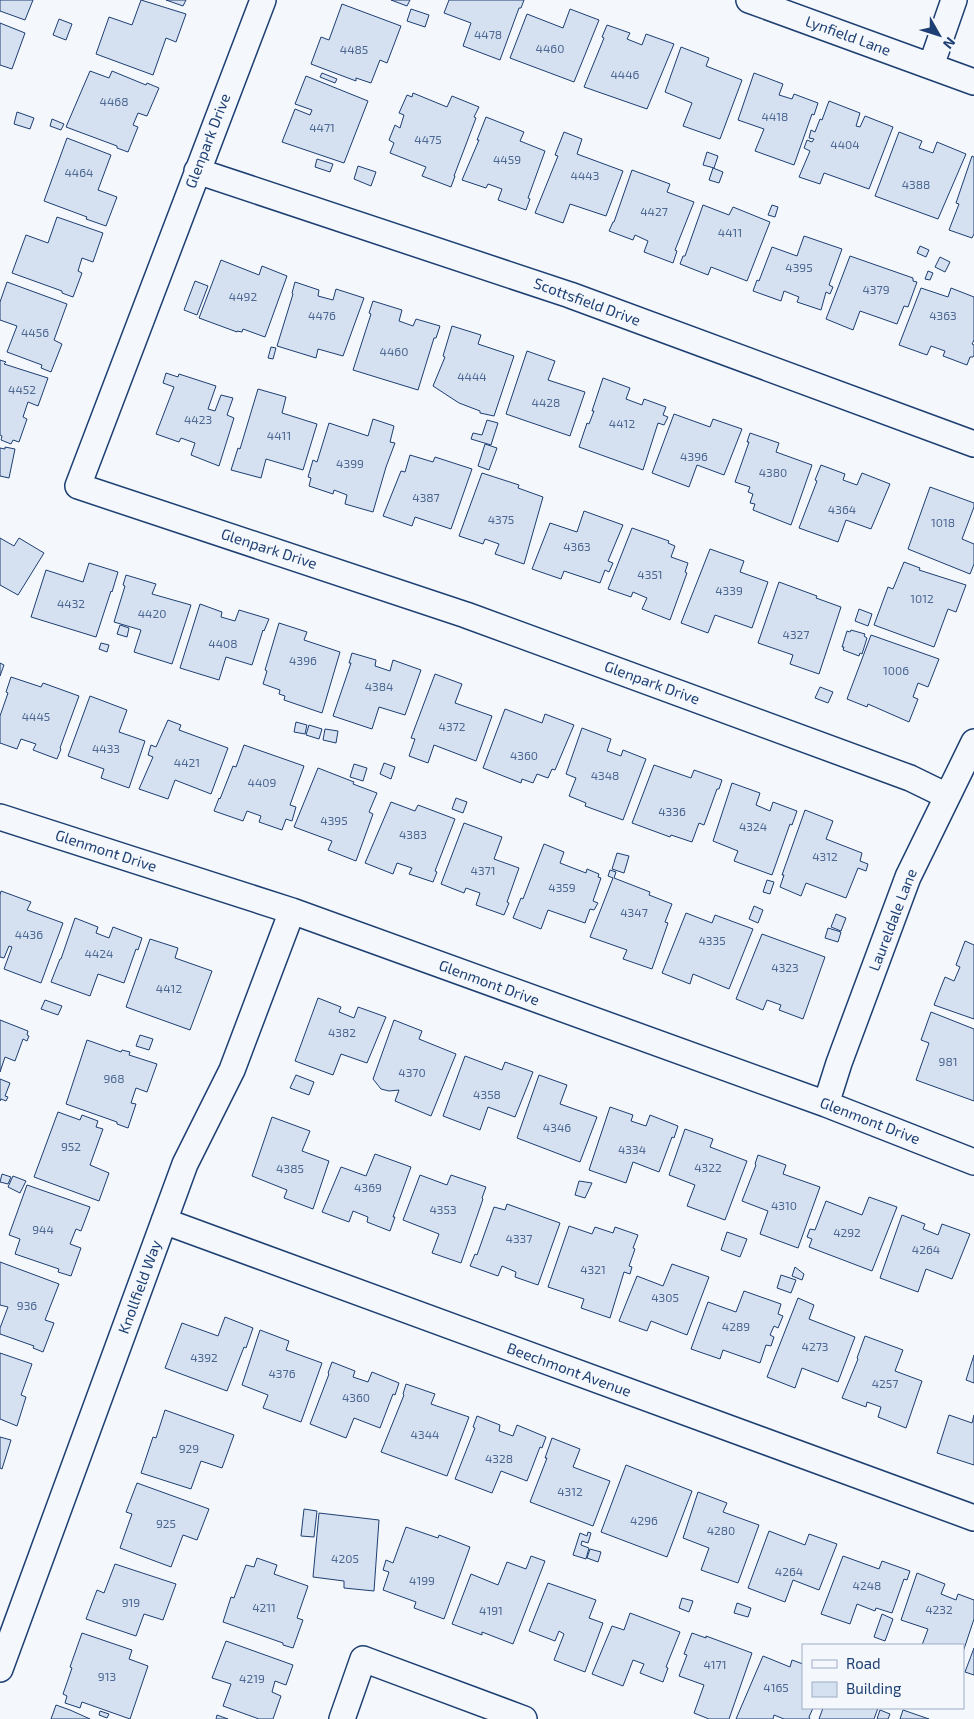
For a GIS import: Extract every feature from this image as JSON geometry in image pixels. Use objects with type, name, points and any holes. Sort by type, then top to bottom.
[{"type":"street","name":"Glenpark Drive","points":[[262,0],[78,486],[466,615],[910,778],[947,796]]},
{"type":"street","name":"Lynfield Lane","points":[[750,0],[974,82]]},
{"type":"street","points":[[931,66],[954,0]]},
{"type":"street","name":"Scottsfield Drive","points":[[197,171],[570,295],[974,444]]},
{"type":"street","name":"Laureldale Lane","points":[[826,1104],[908,877],[974,742]]},
{"type":"street","name":"Glenmont Drive","points":[[0,817],[292,912],[826,1104],[974,1162]]},
{"type":"street","name":"Knollfield Way","points":[[0,1669],[185,1164],[232,1070],[292,912]]},
{"type":"street","name":"Beechmont Avenue","points":[[164,1222],[974,1518]]},
{"type":"street","points":[[342,1719],[364,1659],[524,1719]]},
{"type":"building","points":[[0,0],[33,0],[25,20],[0,11]]},
{"type":"building","points":[[141,0],[186,14],[176,42],[166,38],[153,75],[96,54],[109,17],[132,25]]},
{"type":"building","points":[[166,0],[186,0],[183,6]]},
{"type":"building","points":[[391,0],[410,0],[407,6]]},
{"type":"building","points":[[449,0],[524,0],[521,8],[519,8],[500,60],[463,46],[471,23],[444,13]]},
{"type":"building","points":[[342,4],[401,26],[387,63],[380,60],[371,83],[356,78],[356,81],[311,64],[321,37],[329,40]]},
{"type":"building","points":[[411,9],[429,15],[425,27],[407,21]]},
{"type":"building","points":[[570,9],[599,20],[574,82],[510,58],[527,14],[563,28]]},
{"type":"building","points":[[59,19],[72,24],[66,40],[53,35]]},
{"type":"building","points":[[0,23],[25,33],[12,69],[0,65]]},
{"type":"building","points":[[607,25],[630,33],[627,39],[642,45],[646,34],[674,44],[647,109],[584,87],[604,38],[602,37]]},
{"type":"building","points":[[681,47],[709,58],[706,66],[742,80],[720,139],[683,126],[692,103],[665,92]]},
{"type":"building","points":[[90,71],[109,78],[112,71],[146,85],[147,83],[159,88],[147,116],[138,113],[133,125],[138,127],[128,152],[66,127]]},
{"type":"building","points":[[322,73],[337,79],[335,83],[320,77]]},
{"type":"building","points":[[754,73],[783,84],[779,95],[792,99],[794,94],[818,103],[814,115],[812,114],[794,165],[755,151],[764,129],[738,120]]},
{"type":"building","points":[[306,76],[368,101],[344,163],[282,142],[295,109],[310,115],[312,110],[295,104]]},
{"type":"building","points":[[413,93],[447,107],[452,96],[479,107],[451,187],[422,176],[426,167],[390,153],[394,143],[389,140],[395,125],[400,128],[404,115],[399,113],[407,95],[412,97]]},
{"type":"building","points":[[829,101],[860,113],[856,126],[860,127],[865,116],[893,127],[869,189],[824,173],[820,184],[799,177],[810,151],[804,148],[807,140],[812,142],[814,139],[809,138],[811,130],[815,132]]},
{"type":"building","points":[[17,112],[34,118],[30,129],[14,124]]},
{"type":"building","points":[[486,117],[524,132],[520,141],[545,151],[528,198],[530,199],[526,210],[498,200],[502,189],[488,184],[486,188],[462,180],[479,140],[477,140]]},
{"type":"building","points":[[52,119],[64,124],[61,130],[50,126]]},
{"type":"building","points":[[564,132],[582,139],[577,154],[623,171],[606,216],[570,204],[563,223],[535,213],[558,156],[555,155]]},
{"type":"building","points":[[899,132],[922,141],[919,148],[933,153],[937,142],[966,154],[938,219],[875,196]]},
{"type":"building","points":[[67,138],[111,155],[98,190],[117,197],[106,226],[44,201]]},
{"type":"building","points":[[707,152],[718,156],[714,168],[703,165]]},
{"type":"building","points":[[972,156],[974,157],[974,234],[972,238],[949,230],[959,204],[956,203]]},
{"type":"building","points":[[317,159],[333,164],[330,172],[315,167]]},
{"type":"building","points":[[358,166],[376,172],[371,186],[354,179]]},
{"type":"building","points":[[713,168],[723,172],[719,183],[709,180]]},
{"type":"building","points":[[632,170],[670,184],[667,192],[694,202],[675,250],[677,251],[673,263],[644,252],[648,241],[635,235],[633,240],[609,231],[614,222]]},
{"type":"building","points":[[703,205],[729,215],[733,207],[770,222],[747,281],[711,267],[708,275],[680,264],[683,256],[685,256]]},
{"type":"building","points":[[772,205],[778,207],[775,217],[768,215]]},
{"type":"building","points":[[57,217],[103,233],[93,262],[82,258],[78,271],[82,273],[73,297],[62,293],[62,291],[12,273],[26,235],[48,243]]},
{"type":"building","points":[[804,236],[842,249],[829,285],[833,287],[830,294],[826,292],[821,310],[797,302],[799,297],[784,291],[781,301],[753,291],[757,280],[759,281],[772,247],[797,256]]},
{"type":"building","points":[[920,246],[929,250],[926,257],[917,253]]},
{"type":"building","points":[[850,256],[913,278],[913,281],[917,282],[908,307],[904,306],[897,324],[860,311],[853,330],[826,319]]},
{"type":"building","points":[[940,257],[950,262],[945,272],[935,267]]},
{"type":"building","points":[[221,260],[259,275],[262,266],[287,276],[265,337],[243,329],[242,332],[237,332],[199,318]]},
{"type":"building","points":[[928,271],[933,273],[930,280],[925,279]]},
{"type":"building","points":[[195,281],[208,286],[197,315],[184,310]]},
{"type":"building","points":[[7,282],[67,304],[54,340],[62,344],[51,372],[41,368],[42,365],[7,352],[17,326],[0,320],[0,302]]},
{"type":"building","points":[[295,282],[319,290],[318,296],[333,300],[336,289],[364,298],[343,356],[318,349],[316,358],[277,346]]},
{"type":"building","points":[[921,288],[948,297],[951,288],[974,297],[974,340],[972,344],[974,345],[974,355],[970,357],[967,365],[943,356],[945,351],[931,346],[927,355],[899,345]]},
{"type":"building","points":[[373,301],[402,310],[399,321],[413,326],[416,319],[440,326],[436,338],[434,338],[418,390],[353,370],[371,314],[369,313]]},
{"type":"building","points":[[452,326],[481,335],[478,344],[514,356],[494,416],[480,413],[480,411],[459,403],[433,386],[445,357],[443,356]]},
{"type":"building","points":[[271,347],[276,348],[273,359],[268,358]]},
{"type":"building","points":[[527,351],[555,361],[548,380],[585,392],[570,436],[506,414]]},
{"type":"building","points":[[0,360],[6,362],[4,364],[48,378],[38,406],[28,402],[23,417],[27,419],[19,442],[13,440],[11,444],[1,440],[2,436],[0,435]]},
{"type":"building","points":[[166,373],[178,377],[179,374],[216,386],[208,409],[215,411],[221,395],[233,398],[227,415],[234,418],[219,466],[191,455],[195,443],[181,438],[179,442],[156,434],[174,387],[163,383]]},
{"type":"building","points":[[603,378],[630,388],[626,399],[642,405],[644,399],[666,407],[663,415],[668,417],[664,425],[658,423],[643,470],[579,447],[587,423],[589,424],[594,411],[592,411]]},
{"type":"building","points":[[258,389],[286,397],[282,413],[317,424],[303,470],[266,459],[261,478],[231,470],[238,448],[240,449]]},
{"type":"building","points":[[674,414],[710,427],[713,419],[742,429],[724,475],[697,465],[689,487],[652,473]]},
{"type":"building","points":[[373,419],[394,426],[390,442],[395,443],[373,512],[345,504],[347,495],[334,490],[333,494],[309,486],[311,478],[308,477],[313,460],[317,462],[329,423],[368,436]]},
{"type":"building","points":[[487,420],[498,423],[491,445],[471,439],[473,433],[482,435]]},
{"type":"building","points":[[750,433],[779,443],[776,452],[812,465],[791,525],[753,510],[755,504],[750,503],[753,494],[748,492],[750,487],[735,482],[749,442],[747,442]]},
{"type":"building","points":[[485,444],[497,448],[489,470],[478,466]]},
{"type":"building","points":[[5,447],[15,449],[9,478],[0,476],[0,448],[5,449]]},
{"type":"building","points":[[410,455],[433,462],[435,457],[472,469],[451,529],[415,517],[412,526],[383,516],[401,471],[405,472]]},
{"type":"building","points":[[821,465],[845,474],[843,480],[857,485],[862,473],[890,484],[871,529],[846,520],[838,542],[799,528]]},
{"type":"building","points":[[482,473],[519,485],[518,488],[543,497],[524,564],[495,554],[499,544],[485,539],[483,544],[459,536]]},
{"type":"building","points":[[930,487],[974,503],[962,539],[974,544],[974,564],[970,574],[908,549]]},
{"type":"building","points":[[584,511],[623,525],[608,561],[613,563],[609,572],[605,570],[600,583],[564,571],[561,579],[532,569],[550,523],[577,532]]},
{"type":"building","points":[[632,528],[669,541],[668,543],[675,546],[671,557],[688,563],[685,572],[687,573],[670,620],[642,609],[647,598],[633,592],[631,597],[608,589]]},
{"type":"building","points":[[0,538],[14,546],[19,538],[44,553],[18,595],[0,585]]},
{"type":"building","points":[[710,549],[744,561],[740,572],[768,582],[752,628],[715,615],[708,633],[681,623]]},
{"type":"building","points":[[904,562],[920,568],[919,570],[966,585],[956,612],[948,609],[934,647],[874,625],[888,587],[893,589]]},
{"type":"building","points":[[89,563],[118,572],[96,637],[31,617],[46,570],[83,582]]},
{"type":"building","points":[[126,575],[156,584],[152,594],[191,605],[172,664],[134,652],[141,630],[114,622],[125,586],[123,585]]},
{"type":"building","points":[[779,582],[841,607],[819,674],[790,664],[793,655],[758,643]]},
{"type":"building","points":[[200,604],[222,612],[221,617],[235,621],[239,610],[269,619],[263,630],[252,665],[226,657],[219,680],[180,668]]},
{"type":"building","points":[[859,609],[872,614],[868,626],[855,621]]},
{"type":"building","points":[[279,623],[307,632],[304,640],[340,652],[322,713],[284,700],[285,696],[279,694],[280,690],[263,684],[267,671],[265,670]]},
{"type":"building","points":[[120,625],[129,628],[127,637],[117,634]]},
{"type":"building","points":[[851,630],[865,634],[864,636],[867,638],[862,654],[860,653],[859,656],[843,650],[844,647],[842,647],[847,631],[850,632]]},
{"type":"building","points":[[871,635],[939,659],[928,687],[918,683],[913,697],[918,699],[909,722],[868,704],[867,707],[847,699]]},
{"type":"building","points":[[101,643],[109,645],[107,652],[99,649]]},
{"type":"building","points":[[352,653],[376,660],[375,666],[390,671],[393,660],[421,670],[405,715],[379,707],[372,729],[333,716],[351,663],[349,663]]},
{"type":"building","points":[[0,663],[4,665],[0,676]]},
{"type":"building","points":[[435,674],[462,684],[455,703],[492,716],[476,761],[434,745],[428,763],[409,756],[415,739],[411,738]]},
{"type":"building","points":[[11,677],[41,687],[43,683],[79,696],[57,759],[33,750],[36,744],[21,739],[17,749],[0,743],[0,716]]},
{"type":"building","points":[[820,687],[833,692],[828,703],[815,698]]},
{"type":"building","points":[[90,696],[127,710],[119,732],[145,741],[129,788],[101,778],[104,769],[68,756]]},
{"type":"building","points":[[505,709],[542,723],[545,714],[574,725],[555,770],[552,769],[548,778],[537,774],[533,783],[522,779],[521,783],[483,768]]},
{"type":"building","points":[[168,720],[181,725],[179,730],[228,748],[211,794],[175,780],[168,799],[139,789],[153,757],[148,755],[151,745],[156,747]]},
{"type":"building","points":[[296,722],[307,725],[305,734],[294,732]]},
{"type":"building","points":[[309,725],[322,729],[319,739],[306,735]]},
{"type":"building","points":[[582,728],[611,739],[607,751],[621,756],[623,750],[646,759],[623,820],[585,806],[586,803],[569,796],[576,778],[566,774]]},
{"type":"building","points":[[325,729],[338,731],[336,743],[323,740]]},
{"type":"building","points":[[244,745],[304,766],[290,805],[296,807],[292,821],[286,819],[282,830],[259,822],[261,816],[247,811],[243,821],[214,811],[233,766],[236,767]]},
{"type":"building","points":[[384,763],[395,767],[391,779],[380,774]]},
{"type":"building","points":[[354,764],[367,768],[363,781],[350,777]]},
{"type":"building","points":[[654,765],[691,778],[694,770],[722,780],[704,825],[699,823],[692,842],[671,835],[670,837],[632,823]]},
{"type":"building","points":[[318,768],[377,793],[369,812],[373,814],[356,861],[328,850],[332,841],[294,827]]},
{"type":"building","points":[[732,783],[760,793],[756,805],[770,811],[773,802],[797,811],[792,825],[790,824],[772,875],[734,861],[738,851],[713,841]]},
{"type":"building","points":[[456,798],[467,802],[463,813],[452,809]]},
{"type":"building","points":[[391,802],[415,811],[418,805],[455,819],[435,871],[437,872],[433,882],[409,874],[412,868],[397,863],[393,874],[365,863]]},
{"type":"building","points":[[805,810],[833,821],[826,839],[862,853],[860,861],[868,864],[866,871],[858,868],[846,898],[806,883],[801,896],[780,887],[784,875],[782,875]]},
{"type":"building","points":[[464,823],[502,837],[494,859],[519,868],[504,915],[476,905],[480,893],[466,888],[464,893],[441,884]]},
{"type":"building","points":[[544,844],[564,852],[560,863],[586,873],[587,869],[599,874],[598,877],[601,878],[593,901],[598,903],[594,910],[590,909],[585,923],[548,910],[541,929],[513,918],[521,898],[523,899]]},
{"type":"building","points":[[617,853],[629,856],[624,873],[612,869]]},
{"type":"building","points":[[610,870],[616,872],[614,878],[650,892],[649,895],[672,904],[665,922],[668,923],[652,969],[623,959],[627,950],[590,937],[613,878],[608,876]]},
{"type":"building","points":[[767,880],[774,882],[770,894],[763,892]]},
{"type":"building","points":[[1,891],[31,902],[27,910],[63,923],[41,983],[4,969],[12,947],[9,946],[4,958],[0,957]]},
{"type":"building","points":[[754,906],[763,910],[758,923],[749,919]]},
{"type":"building","points":[[686,913],[712,923],[715,915],[753,929],[729,989],[693,974],[690,984],[662,973]]},
{"type":"building","points":[[836,914],[846,918],[841,931],[831,927]]},
{"type":"building","points":[[75,918],[98,927],[96,933],[109,938],[113,927],[142,938],[124,983],[98,974],[90,996],[51,982]]},
{"type":"building","points":[[828,928],[841,932],[838,942],[825,938]]},
{"type":"building","points":[[762,934],[825,957],[803,1019],[779,1010],[781,1005],[767,1000],[763,1010],[736,999]]},
{"type":"building","points":[[150,939],[178,948],[175,958],[212,971],[190,1030],[126,1007]]},
{"type":"building","points":[[965,941],[974,945],[974,1019],[934,1005],[945,977],[954,981],[960,967],[956,965]]},
{"type":"building","points":[[318,998],[341,1007],[339,1012],[354,1018],[358,1007],[386,1017],[367,1063],[341,1054],[333,1075],[295,1061]]},
{"type":"building","points":[[45,1000],[62,1006],[58,1015],[41,1009]]},
{"type":"building","points":[[931,1012],[974,1029],[974,1101],[916,1080],[929,1043],[921,1040]]},
{"type":"building","points":[[0,1020],[28,1031],[27,1035],[29,1036],[27,1041],[23,1039],[15,1061],[5,1057],[0,1072]]},
{"type":"building","points":[[394,1020],[422,1031],[419,1039],[456,1054],[431,1116],[395,1101],[399,1090],[389,1091],[381,1089],[373,1079]]},
{"type":"building","points":[[140,1035],[153,1039],[149,1050],[136,1046]]},
{"type":"building","points":[[87,1040],[121,1052],[122,1050],[130,1052],[129,1055],[157,1064],[147,1092],[136,1088],[131,1103],[136,1104],[128,1128],[117,1124],[117,1122],[66,1104]]},
{"type":"building","points":[[465,1056],[502,1070],[505,1062],[533,1072],[515,1117],[488,1107],[480,1130],[443,1116]]},
{"type":"building","points":[[296,1075],[314,1082],[309,1095],[290,1088]]},
{"type":"building","points":[[539,1075],[567,1085],[560,1104],[597,1117],[580,1162],[517,1138]]},
{"type":"building","points":[[0,1079],[10,1083],[5,1096],[8,1097],[6,1101],[1,1099],[0,1101]]},
{"type":"building","points":[[610,1107],[633,1115],[631,1121],[646,1126],[650,1115],[678,1126],[659,1172],[633,1162],[626,1183],[589,1170]]},
{"type":"building","points":[[58,1112],[80,1120],[82,1115],[98,1121],[96,1127],[103,1129],[90,1165],[109,1173],[99,1201],[34,1177]]},
{"type":"building","points":[[272,1117],[310,1131],[302,1151],[329,1161],[313,1209],[284,1198],[287,1190],[252,1176]]},
{"type":"building","points":[[685,1129],[713,1139],[710,1147],[747,1161],[725,1220],[687,1206],[695,1185],[669,1175]]},
{"type":"building","points":[[375,1154],[411,1167],[393,1217],[395,1217],[390,1231],[367,1222],[368,1217],[353,1211],[349,1222],[322,1212],[341,1167],[366,1176]]},
{"type":"building","points":[[758,1155],[786,1165],[783,1174],[820,1187],[798,1248],[760,1234],[768,1211],[742,1201]]},
{"type":"building","points":[[2,1174],[11,1177],[8,1184],[0,1182]]},
{"type":"building","points":[[420,1175],[447,1185],[451,1175],[486,1187],[461,1263],[432,1253],[439,1234],[403,1220]]},
{"type":"building","points":[[13,1176],[26,1181],[20,1193],[8,1187]]},
{"type":"building","points":[[579,1181],[592,1183],[585,1198],[575,1195]]},
{"type":"building","points":[[27,1185],[90,1207],[81,1231],[76,1229],[70,1244],[81,1248],[71,1276],[58,1272],[59,1269],[15,1254],[20,1239],[9,1235]]},
{"type":"building","points":[[869,1197],[897,1207],[872,1271],[809,1247],[812,1239],[807,1237],[810,1229],[815,1230],[826,1201],[862,1215]]},
{"type":"building","points":[[507,1204],[560,1223],[538,1285],[515,1277],[516,1272],[502,1266],[498,1276],[470,1266],[475,1254],[477,1255],[494,1207],[505,1210]]},
{"type":"building","points":[[902,1215],[925,1224],[923,1229],[938,1235],[942,1224],[970,1234],[952,1279],[926,1269],[918,1292],[880,1278]]},
{"type":"building","points":[[569,1226],[592,1234],[595,1227],[613,1233],[615,1227],[638,1235],[629,1266],[632,1267],[630,1274],[624,1272],[610,1318],[581,1308],[584,1299],[548,1287]]},
{"type":"building","points":[[727,1232],[747,1239],[740,1257],[721,1250]]},
{"type":"building","points":[[0,1262],[59,1284],[45,1320],[54,1323],[43,1352],[33,1348],[34,1346],[0,1334],[0,1328],[8,1307],[0,1305]]},
{"type":"building","points":[[672,1264],[709,1277],[687,1335],[651,1321],[647,1331],[619,1321],[637,1276],[663,1286]]},
{"type":"building","points":[[795,1267],[804,1274],[802,1280],[792,1276]]},
{"type":"building","points":[[781,1275],[796,1280],[791,1293],[777,1288]]},
{"type":"building","points":[[744,1291],[781,1304],[778,1314],[783,1316],[778,1328],[774,1326],[770,1335],[774,1337],[771,1346],[766,1345],[760,1363],[723,1350],[720,1359],[691,1349],[708,1302],[736,1312]]},
{"type":"building","points":[[798,1298],[814,1305],[809,1319],[855,1337],[838,1382],[802,1368],[795,1388],[767,1377]]},
{"type":"building","points":[[225,1317],[253,1328],[227,1391],[165,1368],[182,1323],[218,1336]]},
{"type":"building","points":[[260,1330],[289,1341],[286,1350],[322,1363],[301,1422],[263,1408],[268,1395],[242,1385]]},
{"type":"building","points":[[865,1336],[903,1350],[895,1371],[922,1381],[906,1428],[878,1417],[881,1407],[867,1402],[866,1407],[842,1398]]},
{"type":"building","points":[[0,1353],[32,1364],[21,1395],[26,1397],[17,1426],[0,1419]]},
{"type":"building","points":[[974,1355],[974,1383],[966,1380]]},
{"type":"building","points":[[332,1362],[355,1371],[353,1377],[368,1382],[372,1372],[399,1383],[380,1428],[354,1418],[346,1438],[310,1424]]},
{"type":"building","points":[[406,1384],[435,1394],[431,1404],[469,1417],[447,1476],[381,1452],[404,1395]]},
{"type":"building","points":[[165,1410],[234,1435],[222,1468],[201,1461],[191,1489],[141,1473],[153,1437],[156,1438]]},
{"type":"building","points":[[949,1415],[972,1423],[974,1415],[974,1465],[937,1453]]},
{"type":"building","points":[[477,1416],[500,1425],[499,1431],[513,1436],[517,1425],[546,1437],[542,1448],[540,1447],[527,1481],[501,1471],[492,1493],[455,1479],[475,1428],[473,1427]]},
{"type":"building","points":[[0,1437],[11,1440],[2,1469],[0,1468]]},
{"type":"building","points":[[552,1438],[580,1449],[573,1467],[610,1481],[593,1526],[530,1502],[547,1458],[545,1458]]},
{"type":"building","points":[[626,1465],[692,1491],[667,1557],[601,1532]]},
{"type":"building","points":[[137,1483],[209,1509],[197,1540],[183,1535],[171,1567],[120,1548],[132,1514],[126,1512]]},
{"type":"building","points":[[698,1492],[727,1503],[723,1512],[759,1525],[738,1583],[701,1570],[709,1548],[683,1538]]},
{"type":"building","points":[[304,1509],[317,1511],[314,1537],[301,1536]]},
{"type":"building","points":[[319,1513],[379,1520],[374,1591],[344,1588],[344,1581],[313,1577]]},
{"type":"building","points":[[406,1527],[438,1538],[439,1535],[470,1547],[444,1619],[414,1608],[416,1602],[383,1590],[389,1572],[383,1570],[386,1560],[393,1563]]},
{"type":"building","points":[[769,1531],[805,1545],[809,1534],[837,1544],[819,1590],[793,1580],[785,1602],[748,1588]]},
{"type":"building","points":[[588,1532],[591,1533],[588,1543],[582,1541],[581,1545],[589,1548],[586,1559],[573,1555],[580,1533],[587,1536]]},
{"type":"building","points":[[590,1549],[601,1552],[598,1562],[587,1558]]},
{"type":"building","points":[[531,1556],[545,1561],[513,1644],[482,1632],[482,1635],[452,1624],[471,1574],[498,1585],[507,1562],[526,1569]]},
{"type":"building","points":[[843,1556],[879,1569],[882,1561],[910,1571],[907,1580],[904,1579],[892,1613],[876,1608],[875,1611],[857,1604],[850,1624],[821,1614]]},
{"type":"building","points":[[257,1558],[277,1565],[274,1574],[308,1586],[297,1618],[303,1620],[293,1648],[223,1622],[231,1597],[234,1598],[246,1565],[254,1567]]},
{"type":"building","points":[[115,1564],[176,1584],[163,1620],[144,1614],[136,1636],[86,1619],[97,1590],[104,1593]]},
{"type":"building","points":[[917,1573],[945,1584],[941,1594],[956,1600],[958,1594],[974,1600],[974,1619],[964,1649],[964,1644],[922,1644],[928,1629],[901,1620]]},
{"type":"building","points":[[548,1583],[596,1600],[589,1618],[603,1623],[585,1672],[554,1660],[564,1634],[559,1631],[555,1641],[529,1631]]},
{"type":"building","points":[[682,1598],[693,1601],[689,1612],[679,1608]]},
{"type":"building","points":[[737,1603],[751,1608],[748,1617],[734,1613]]},
{"type":"building","points":[[630,1613],[680,1632],[666,1667],[668,1668],[663,1682],[640,1673],[644,1664],[633,1660],[623,1686],[592,1674],[612,1626],[624,1630]]},
{"type":"building","points":[[882,1614],[893,1619],[885,1641],[874,1637]]},
{"type":"building","points":[[82,1633],[132,1650],[129,1659],[148,1666],[130,1719],[82,1702],[80,1708],[65,1703],[67,1696],[63,1694]]},
{"type":"building","points":[[692,1633],[706,1638],[706,1636],[752,1653],[729,1719],[709,1719],[694,1713],[704,1685],[679,1676],[687,1655],[684,1654]]},
{"type":"building","points":[[226,1641],[293,1665],[286,1685],[275,1681],[272,1692],[281,1696],[273,1719],[259,1719],[223,1706],[231,1684],[212,1678]]},
{"type":"building","points":[[974,1648],[974,1675],[965,1672]]},
{"type":"building","points":[[763,1656],[790,1667],[792,1660],[802,1664],[802,1709],[813,1709],[810,1719],[784,1719],[774,1715],[773,1719],[736,1719]]},
{"type":"building","points":[[56,1705],[70,1710],[90,1719],[51,1719]]},
{"type":"building","points":[[823,1709],[878,1709],[874,1719],[819,1719]]},
{"type":"building","points":[[880,1710],[890,1714],[888,1719],[877,1719]]},
{"type":"building","points":[[903,1710],[929,1719],[900,1719]]},
{"type":"building","points":[[100,1711],[109,1714],[107,1718],[99,1715]]},
{"type":"building","points":[[217,1715],[228,1719],[216,1719]]}]
